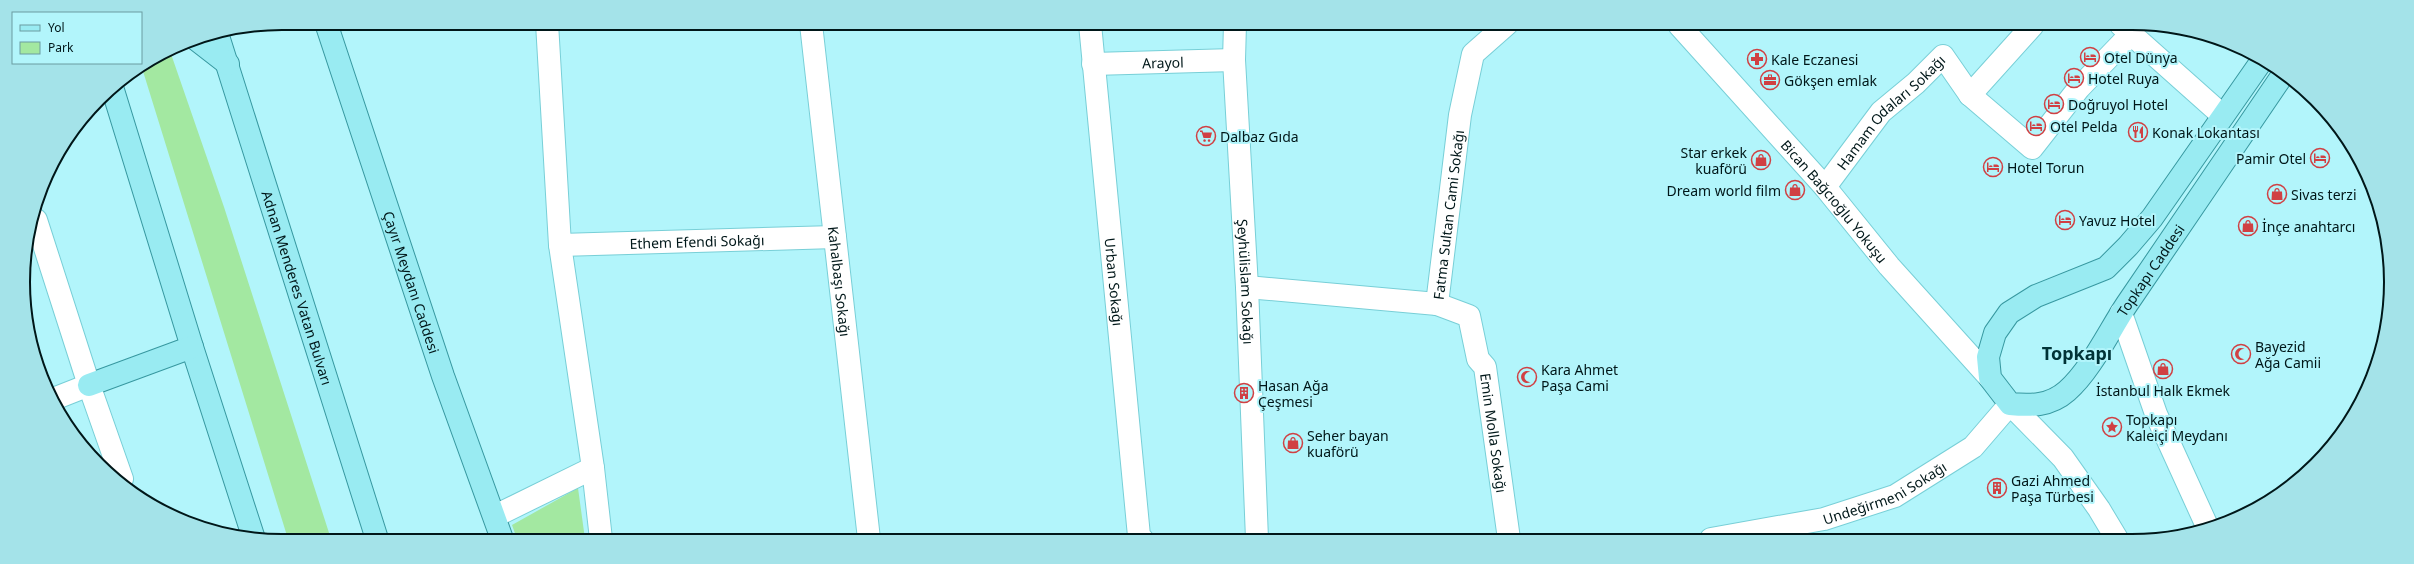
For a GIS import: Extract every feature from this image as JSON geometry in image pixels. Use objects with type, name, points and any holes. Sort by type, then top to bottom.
[{"type":"main road","name":"Çayır Meydanı Caddesi","points":[[328,30],[442,376],[500,534]]},
{"type":"main road","name":"Adnan Menderes Vatan Bulvarı","points":[[219,39],[375,534]]},
{"type":"main road","points":[[201,43],[228,64]]},
{"type":"main road","name":"Topkapı Caddesi","points":[[1990,378],[1988,357],[1995,333],[2009,313],[2036,296],[2106,268],[2128,246],[2152,218],[2258,64]]},
{"type":"main road","name":"Topkapı Caddesi","points":[[2121,313],[2280,78]]},
{"type":"main road","points":[[114,95],[192,347],[252,532]]},
{"type":"main road","points":[[1990,378],[2010,404],[2034,406],[2049,403],[2067,391],[2086,368],[2121,313]]},
{"type":"main road","points":[[89,385],[192,347]]},
{"type":"street","points":[[547,30],[560,245],[593,468],[600,534]]},
{"type":"street","name":"Kahalbaşı Sokağı","points":[[812,30],[868,534]]},
{"type":"street","name":"Urban Sokağı","points":[[1090,30],[1139,534]]},
{"type":"street","name":"Şeyhülislam Sokağı","points":[[1235,30],[1234,60],[1247,287],[1257,534]]},
{"type":"street","name":"Fatma Sultan Cami Sokağı","points":[[1247,287],[1437,304],[1460,114],[1473,54],[1500,30]]},
{"type":"street","name":"Bican Bağcıoğlu Yokuşu","points":[[1686,30],[1825,188],[1889,266],[1990,378]]},
{"type":"street","points":[[2028,30],[1970,95],[2032,148],[2126,30],[2222,115]]},
{"type":"street","name":"Hamam Odaları Sokağı","points":[[1825,188],[1881,112],[1916,83],[1943,56],[1970,95]]},
{"type":"street","name":"Arayol","points":[[1093,64],[1234,60]]},
{"type":"street","points":[[37,224],[89,385],[121,475]]},
{"type":"street","name":"Ethem Efendi Sokağı","points":[[560,245],[835,238]]},
{"type":"street","name":"Emin Molla Sokağı","points":[[1437,304],[1469,316],[1478,359],[1485,366],[1508,534]]},
{"type":"street","name":"Topkapı Caddesi","points":[[2121,313],[2156,414],[2206,523]]},
{"type":"street","points":[[58,397],[89,385]]},
{"type":"street","points":[[2010,404],[2063,458],[2099,508],[2114,534]]},
{"type":"street","name":"Undeğirmeni Sokağı","points":[[1741,534],[1824,520],[1895,496],[1973,447],[2010,404]]},
{"type":"street","points":[[495,516],[593,468]]},
{"type":"green space","points":[[172,56],[224,207],[329,534],[286,534],[143,71]]},
{"type":"green space","points":[[578,488],[584,534],[515,534],[512,525]]},
{"type":"place","name":"Otel Dünya","points":[[2090,57]]},
{"type":"place","name":"Kale Eczanesi","points":[[1757,59]]},
{"type":"place","name":"Hotel Ruya","points":[[2074,78]]},
{"type":"place","name":"Gökşen emlak","points":[[1770,80]]},
{"type":"place","name":"Doğruyol Hotel","points":[[2054,104]]},
{"type":"place","name":"Otel Pelda","points":[[2036,126]]},
{"type":"place","name":"Konak Lokantası","points":[[2138,132]]},
{"type":"place","name":"Dalbaz Gıda","points":[[1206,136]]},
{"type":"place","name":"Pamir Otel","points":[[2320,158]]},
{"type":"place","name":"Star erkek kuaförü","points":[[1761,160]]},
{"type":"place","name":"Hotel Torun","points":[[1993,167]]},
{"type":"place","name":"Dream world film","points":[[1795,190]]},
{"type":"place","name":"Sivas terzi","points":[[2277,194]]},
{"type":"place","name":"Yavuz Hotel","points":[[2065,220]]},
{"type":"place","name":"İnçe anahtarcı","points":[[2248,226]]},
{"type":"place","name":"Bayezid Ağa Camii","points":[[2241,354]]},
{"type":"place","name":"İstanbul Halk Ekmek","points":[[2163,369]]},
{"type":"place","name":"Kara Ahmet Paşa Cami","points":[[1527,377]]},
{"type":"place","name":"Hasan Ağa Çeşmesi","points":[[1244,393]]},
{"type":"place","name":"Topkapı Kaleiçi Meydanı","points":[[2112,427]]},
{"type":"place","name":"Seher bayan kuaförü","points":[[1293,443]]},
{"type":"place","name":"Gazi Ahmed Paşa Türbesi","points":[[1997,488]]},
{"type":"district","name":"Topkapı","points":[[2077,353]]}]
